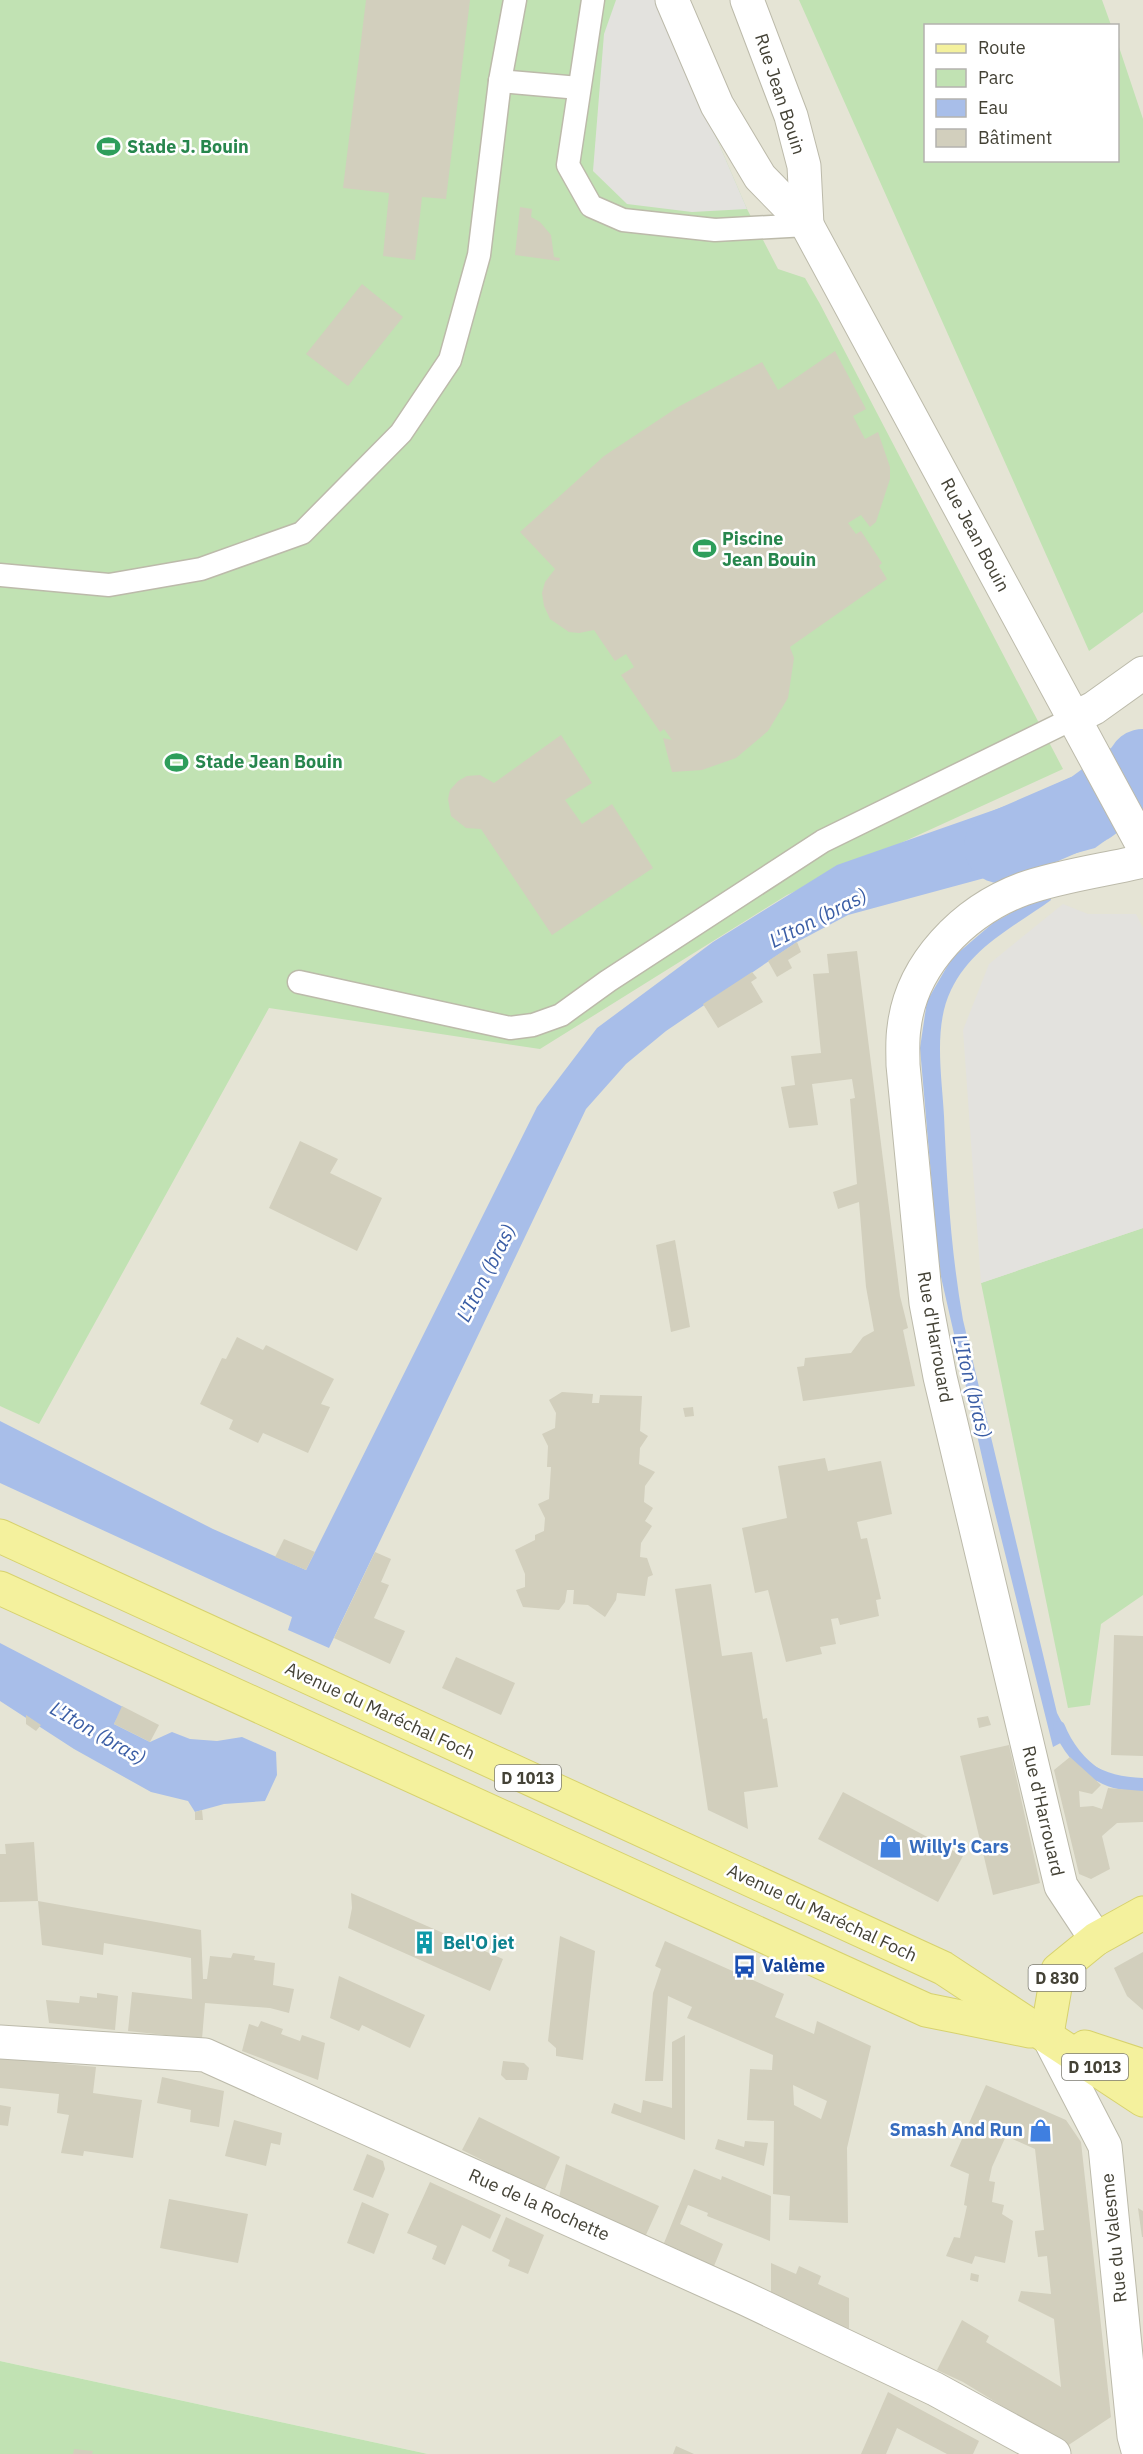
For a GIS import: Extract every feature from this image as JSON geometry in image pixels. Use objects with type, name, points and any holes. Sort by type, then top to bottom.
[{"type":"main road","name":"Avenue du Maréchal Foch","points":[[0,1536],[943,1968],[1047,2034],[1143,2100]]},
{"type":"main road","name":"Avenue du Maréchal Foch","points":[[0,1588],[926,2010],[1047,2034],[1143,2066]]},
{"type":"main road","name":"D 830","points":[[1047,2034],[1058,1970],[1096,1939],[1143,1913]]},
{"type":"street","name":"Rue Jean Bouin","points":[[672,0],[717,105],[760,177],[807,225],[1074,718],[1141,848]]},
{"type":"street","name":"Rue Jean Bouin","points":[[747,0],[791,116],[804,166],[807,225]]},
{"type":"street","points":[[1074,718],[1094,708],[1143,673]]},
{"type":"street","name":"Rue d'Harrouard","points":[[1096,1939],[1061,1886],[940,1377],[926,1303],[903,1065],[904,1028],[913,992],[928,964],[947,939],[969,917],[1023,889],[1058,881],[1141,848]]},
{"type":"street","name":"Rue du Valesme","points":[[1047,2034],[1105,2146],[1134,2436],[1139,2454]]},
{"type":"street","name":"Rue de la Rochette","points":[[0,2042],[205,2055],[746,2299],[935,2389],[1054,2454]]},
{"type":"lane","points":[[0,575],[109,585],[201,569],[302,533],[401,433],[450,360],[479,255],[500,81],[515,0]]},
{"type":"lane","points":[[593,0],[568,165],[591,206],[623,220],[715,230],[807,225]]},
{"type":"lane","points":[[500,81],[579,88]]},
{"type":"lane","points":[[299,982],[510,1028],[533,1025],[561,1015],[608,981],[823,841],[1074,718]]},
{"type":"shaded area","points":[[0,0],[1143,0],[1143,2454],[428,2454],[0,2361]]},
{"type":"shaded area","points":[[616,0],[657,0],[747,209],[692,212],[627,204],[593,171],[604,34]]},
{"type":"shaded area","points":[[1063,904],[1088,914],[1136,914],[1143,928],[1143,1228],[981,1283],[963,1030],[989,964]]},
{"type":"green space","points":[[0,0],[657,0],[747,209],[778,269],[805,278],[820,304],[1063,769],[787,895],[540,1049],[269,1008],[39,1424],[0,1406]]},
{"type":"green space","points":[[799,0],[1102,0],[1111,24],[924,24],[924,162],[1119,162],[1119,47],[1143,119],[1143,612],[1089,651]]},
{"type":"green space","points":[[1143,1228],[1143,1595],[1101,1624],[1090,1705],[1068,1708],[981,1283]]},
{"type":"green space","points":[[0,2361],[428,2454],[0,2454]]},
{"type":"water","points":[[1143,729],[1143,779],[1124,743]]},
{"type":"water","points":[[1074,776],[1106,840],[1095,848],[848,915],[797,942],[666,1031],[626,1064],[586,1109],[329,1648],[288,1630],[292,1617],[0,1483],[0,1421],[213,1529],[306,1570],[537,1107],[597,1028],[713,942],[837,865],[1014,803]]},
{"type":"water","points":[[1050,896],[1051,900],[982,949],[960,975],[945,1004],[940,1052],[950,1218],[963,1320],[1057,1713],[1070,1738],[1053,1747],[992,1501],[939,1268],[920,1048],[927,1001],[952,958],[993,923],[1036,899]]},
{"type":"water","points":[[0,1643],[123,1707],[114,1724],[150,1742],[172,1732],[190,1739],[217,1741],[242,1737],[276,1752],[277,1775],[265,1801],[224,1804],[195,1812],[188,1801],[151,1792],[74,1749],[0,1701]]},
{"type":"water","points":[[1089,1763],[1115,1774],[1143,1778],[1143,1791],[1118,1789],[1103,1784],[1083,1770]]},
{"type":"building","points":[[366,0],[470,0],[446,199],[422,197],[415,260],[383,256],[389,193],[343,188]]},
{"type":"building","points":[[520,207],[532,209],[531,217],[540,222],[551,235],[554,257],[560,258],[559,261],[515,255]]},
{"type":"building","points":[[362,284],[403,317],[348,386],[306,354]]},
{"type":"building","name":"Piscine Jean Bouin","points":[[835,351],[866,409],[853,416],[865,439],[878,432],[890,467],[890,479],[876,522],[870,527],[861,515],[848,523],[856,534],[861,531],[882,563],[879,566],[887,579],[790,647],[794,658],[788,698],[768,731],[736,758],[702,770],[672,772],[663,738],[672,740],[664,729],[660,732],[621,675],[634,667],[626,654],[615,661],[594,630],[569,632],[550,619],[544,606],[542,593],[545,582],[555,569],[520,532],[604,456],[678,407],[762,362],[778,390]]},
{"type":"building","points":[[561,735],[592,783],[565,800],[582,824],[612,804],[653,868],[552,935],[481,829],[466,828],[451,816],[448,799],[450,790],[458,781],[467,776],[480,775],[494,783]]},
{"type":"building","points":[[797,942],[801,952],[788,960],[792,968],[777,977],[768,961]]},
{"type":"building","points":[[857,951],[900,1296],[908,1328],[903,1330],[915,1386],[803,1401],[797,1367],[804,1366],[805,1358],[851,1353],[863,1337],[874,1331],[866,1287],[859,1202],[838,1209],[833,1192],[857,1184],[850,1099],[855,1098],[852,1079],[812,1084],[818,1125],[789,1128],[781,1087],[795,1085],[791,1056],[821,1053],[813,974],[829,973],[827,954]]},
{"type":"building","points":[[752,972],[757,978],[751,982],[763,1002],[718,1028],[703,1004]]},
{"type":"building","points":[[300,1141],[338,1159],[330,1173],[382,1198],[357,1251],[269,1208]]},
{"type":"building","points":[[675,1240],[690,1327],[671,1332],[656,1245]]},
{"type":"building","points":[[237,1337],[263,1350],[266,1345],[334,1379],[321,1404],[330,1407],[308,1453],[263,1433],[258,1443],[229,1429],[233,1420],[200,1404],[222,1358],[226,1359]]},
{"type":"building","points":[[562,1392],[593,1394],[592,1403],[599,1403],[600,1395],[642,1396],[640,1431],[648,1436],[640,1448],[639,1464],[655,1472],[645,1486],[644,1502],[653,1508],[645,1521],[652,1526],[641,1543],[640,1557],[647,1558],[653,1575],[648,1577],[645,1596],[617,1593],[616,1600],[605,1617],[588,1605],[573,1604],[574,1590],[567,1590],[565,1602],[559,1610],[523,1607],[516,1590],[525,1587],[525,1574],[515,1550],[535,1540],[535,1535],[544,1531],[545,1518],[538,1504],[549,1499],[551,1467],[547,1467],[548,1446],[542,1434],[555,1428],[556,1413],[549,1400]]},
{"type":"building","points":[[693,1407],[694,1416],[685,1417],[683,1408]]},
{"type":"building","points":[[825,1458],[828,1471],[881,1461],[892,1514],[857,1522],[861,1539],[867,1538],[881,1599],[876,1600],[879,1616],[840,1625],[838,1618],[831,1619],[836,1644],[820,1647],[822,1654],[786,1662],[768,1590],[755,1593],[742,1528],[787,1518],[778,1466]]},
{"type":"building","points":[[284,1539],[315,1552],[306,1570],[275,1557]]},
{"type":"building","points":[[375,1552],[391,1559],[381,1582],[389,1585],[374,1618],[405,1631],[390,1664],[334,1638]]},
{"type":"building","points":[[711,1584],[722,1656],[752,1652],[763,1719],[767,1718],[778,1787],[744,1792],[748,1829],[708,1810],[675,1589]]},
{"type":"building","points":[[1114,1635],[1143,1636],[1143,1756],[1111,1755]]},
{"type":"building","points":[[456,1657],[515,1683],[501,1715],[442,1688]]},
{"type":"building","points":[[122,1706],[159,1725],[150,1742],[114,1724]]},
{"type":"building","points":[[26,1715],[41,1725],[36,1731],[26,1724]]},
{"type":"building","points":[[988,1716],[991,1725],[979,1728],[977,1718]]},
{"type":"building","points":[[1009,1745],[1040,1883],[993,1895],[960,1756]]},
{"type":"building","points":[[1070,1757],[1101,1785],[1092,1794],[1079,1791],[1080,1807],[1093,1806],[1102,1809],[1108,1788],[1143,1791],[1143,1822],[1117,1823],[1102,1836],[1110,1869],[1091,1879],[1079,1874],[1054,1770]]},
{"type":"building","name":"Willy's Cars","points":[[843,1792],[963,1856],[938,1902],[818,1839]]},
{"type":"building","points":[[202,1810],[203,1820],[195,1820],[195,1812]]},
{"type":"building","points":[[34,1842],[38,1901],[0,1902],[0,1854],[6,1854],[5,1844]]},
{"type":"building","name":"Bel'O jet","points":[[351,1893],[503,1959],[490,1991],[348,1928],[352,1908]]},
{"type":"building","points":[[38,1901],[201,1930],[203,1979],[207,1979],[210,1956],[231,1958],[233,1953],[255,1956],[254,1960],[275,1963],[273,1985],[294,1989],[289,2013],[270,2008],[205,2003],[202,2039],[128,2031],[132,1992],[192,1999],[191,1958],[104,1943],[103,1955],[42,1945]]},
{"type":"building","points":[[560,1936],[595,1951],[583,2060],[556,2056],[556,2048],[548,2041]]},
{"type":"building","points":[[665,1941],[784,1994],[775,2017],[814,2034],[817,2021],[871,2046],[847,2148],[848,2223],[789,2220],[790,2196],[773,2194],[774,2121],[747,2120],[750,2069],[772,2070],[773,2055],[687,2018],[692,2007],[668,1996],[663,2081],[645,2081],[653,1993],[661,1969],[655,1966]],"holes":[[[793,2085],[827,2101],[821,2119],[794,2105]]]},
{"type":"building","points":[[1143,1952],[1143,2010],[1127,1996],[1114,1968]]},
{"type":"building","points":[[339,1976],[425,2015],[410,2048],[362,2025],[359,2031],[330,2018]]},
{"type":"building","points":[[97,1993],[118,1996],[115,2030],[49,2023],[46,2000],[79,2003],[80,1996],[97,1998]]},
{"type":"building","points":[[261,2021],[283,2029],[281,2034],[300,2041],[302,2035],[325,2043],[318,2080],[242,2051],[249,2024],[258,2027]]},
{"type":"building","points":[[685,2035],[685,2140],[611,2113],[614,2103],[641,2113],[643,2100],[672,2108],[672,2042]]},
{"type":"building","points":[[0,2058],[96,2067],[93,2093],[142,2100],[133,2158],[84,2151],[83,2156],[61,2153],[69,2115],[57,2113],[59,2094],[0,2088]]},
{"type":"building","points":[[503,2061],[524,2063],[529,2068],[527,2080],[506,2080],[501,2075]]},
{"type":"building","points":[[162,2077],[224,2091],[219,2127],[190,2122],[191,2110],[157,2103]]},
{"type":"building","points":[[986,2085],[1066,2120],[1081,2142],[1111,2417],[1067,2446],[963,2382],[937,2370],[962,2320],[989,2336],[986,2342],[1061,2387],[1054,2319],[1018,2301],[1021,2291],[1051,2294],[1047,2256],[1038,2257],[1035,2234],[1035,2231],[1044,2230],[1035,2149],[1006,2136],[992,2167],[989,2181],[995,2182],[992,2202],[1004,2205],[1002,2214],[1013,2221],[1005,2263],[975,2256],[972,2264],[946,2256],[954,2237],[960,2238],[967,2206],[964,2205],[969,2174],[950,2166]]},
{"type":"building","points":[[0,2105],[11,2107],[8,2126],[0,2125]]},
{"type":"building","points":[[479,2117],[560,2157],[544,2191],[462,2150]]},
{"type":"building","points":[[234,2120],[282,2133],[280,2145],[271,2143],[266,2166],[225,2156]]},
{"type":"building","points":[[718,2139],[744,2147],[745,2141],[768,2143],[764,2166],[715,2149]]},
{"type":"building","points":[[367,2154],[383,2161],[385,2169],[373,2198],[353,2190]]},
{"type":"building","points":[[566,2164],[659,2206],[645,2237],[559,2198]]},
{"type":"building","points":[[694,2169],[721,2180],[722,2176],[771,2196],[770,2241],[707,2216],[708,2213],[688,2205],[680,2224],[723,2244],[714,2266],[664,2243]]},
{"type":"building","points":[[430,2182],[501,2215],[490,2239],[462,2225],[445,2265],[432,2259],[437,2246],[407,2233]]},
{"type":"building","points":[[169,2199],[248,2214],[238,2263],[160,2248]]},
{"type":"building","points":[[362,2202],[389,2214],[374,2254],[347,2243]]},
{"type":"building","points":[[1138,2208],[1143,2211],[1143,2237],[1142,2237]]},
{"type":"building","points":[[506,2217],[544,2235],[528,2274],[508,2266],[510,2260],[492,2251]]},
{"type":"building","points":[[771,2263],[796,2274],[799,2266],[821,2276],[818,2284],[849,2298],[849,2329],[771,2293]]},
{"type":"building","points":[[971,2273],[979,2275],[978,2282],[970,2280]]},
{"type":"building","points":[[888,2392],[979,2441],[973,2454],[947,2454],[897,2428],[886,2454],[861,2454]]},
{"type":"building","points":[[676,2446],[694,2454],[673,2454]]},
{"type":"building","points":[[74,2449],[93,2451],[92,2454],[73,2454]]},
{"type":"waterway","name":"L'Iton (bras)","points":[[1000,847],[1090,808],[1139,772],[1143,765]]},
{"type":"waterway","name":"L'Iton (bras)","points":[[1059,1727],[1074,1754],[1098,1775]]},
{"type":"place","name":"Stade J. Bouin","points":[[109,147]]},
{"type":"place","name":"Piscine Jean Bouin","points":[[704,549]]},
{"type":"place","name":"Stade Jean Bouin","points":[[177,762]]},
{"type":"place","name":"Willy's Cars","points":[[891,1847]]},
{"type":"place","name":"Bel'O jet","points":[[425,1943]]},
{"type":"place","name":"Valème","points":[[744,1966]]},
{"type":"place","name":"Smash And Run","points":[[1041,2130]]}]
